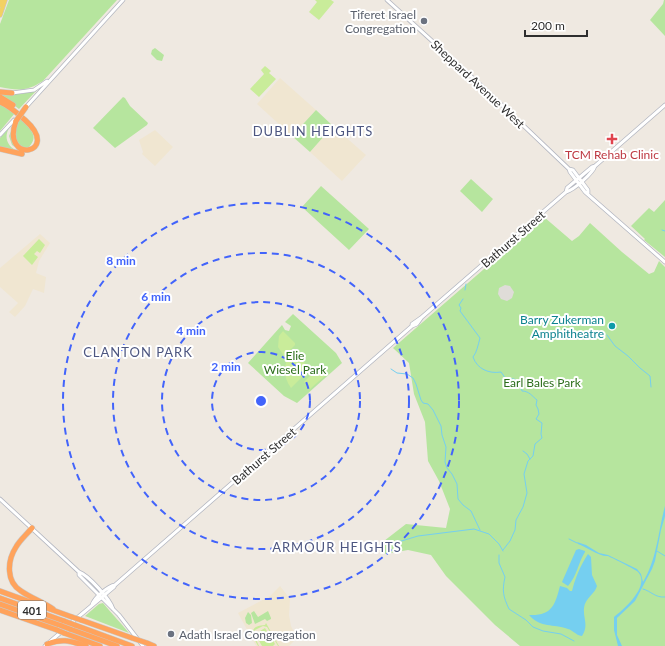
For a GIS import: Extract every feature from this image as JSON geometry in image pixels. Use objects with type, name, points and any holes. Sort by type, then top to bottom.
[{"type":"highway","points":[[0,92],[12,93]]},
{"type":"highway","points":[[0,97],[34,124],[38,141],[35,147],[26,153],[20,154],[0,149]]},
{"type":"highway","points":[[0,102],[8,105],[19,114],[32,127],[35,134],[34,142],[28,149],[21,151],[10,145]]},
{"type":"highway","points":[[8,138],[15,120],[26,107]]},
{"type":"highway","points":[[32,528],[16,546],[12,554],[9,567],[10,577],[13,584],[19,590],[45,603],[53,610]]},
{"type":"highway","name":"401","points":[[0,591],[132,638],[145,645],[154,646]]},
{"type":"highway","name":"401","points":[[0,598],[60,626],[66,633],[100,646]]},
{"type":"highway","name":"401","points":[[0,604],[60,626],[75,625],[132,646]]},
{"type":"highway","name":"401","points":[[0,610],[71,629],[118,646]]},
{"type":"highway","points":[[46,645],[59,640],[69,640],[86,646]]},
{"type":"main road","points":[[0,5],[2,0]]},
{"type":"main road","points":[[0,15],[5,0]]},
{"type":"main road","points":[[26,107],[122,0]]},
{"type":"main road","name":"Sheppard Avenue West","points":[[387,0],[569,169],[573,170],[579,181],[588,190],[588,194],[665,262]]},
{"type":"main road","points":[[12,93],[34,90],[54,75]]},
{"type":"main road","name":"Bathurst Street","points":[[46,645],[412,326],[415,321],[422,317],[566,192],[594,170],[595,166],[665,105]]},
{"type":"main road","points":[[0,135],[15,120]]},
{"type":"main road","points":[[0,499],[79,572],[87,577],[145,645]]},
{"type":"shaded area","points":[[280,78],[316,110],[292,136],[257,104]]},
{"type":"shaded area","points":[[333,126],[366,155],[342,181],[310,152]]},
{"type":"shaded area","points":[[155,130],[173,147],[155,166],[142,154],[143,152],[139,140]]},
{"type":"shaded area","points":[[40,234],[50,243],[39,261],[36,273],[46,277],[44,293],[33,289],[25,306],[15,317],[9,312],[18,303],[0,287],[0,268]]},
{"type":"shaded area","points":[[505,285],[510,286],[514,292],[512,298],[507,301],[501,299],[498,294],[499,288]]},
{"type":"shaded area","points":[[280,586],[290,599],[289,615],[291,626],[297,638],[289,646],[256,646],[238,613],[270,596]]},
{"type":"green space","points":[[9,0],[117,0],[43,81],[32,87],[12,89],[0,87],[0,24]]},
{"type":"green space","points":[[315,0],[331,0],[334,2],[319,20],[309,12],[317,2]]},
{"type":"green space","points":[[664,0],[665,36],[650,20],[663,4]]},
{"type":"green space","points":[[155,48],[164,55],[162,61],[157,60],[151,54],[152,50]]},
{"type":"green space","points":[[265,66],[271,71],[269,73],[276,79],[259,97],[250,89],[264,74],[261,70]]},
{"type":"green space","points":[[37,90],[19,109],[0,96],[0,94],[21,94]]},
{"type":"green space","points":[[123,97],[148,123],[115,148],[93,128]]},
{"type":"green space","points":[[0,104],[15,113],[0,131]]},
{"type":"green space","points":[[316,110],[333,126],[310,152],[292,136]]},
{"type":"green space","points":[[21,118],[30,128],[34,139],[29,147],[18,149],[12,145],[9,136],[12,129]]},
{"type":"green space","points":[[9,128],[7,131],[7,140],[10,146],[15,150],[0,148],[0,138]]},
{"type":"green space","points":[[471,179],[493,199],[482,212],[460,191]]},
{"type":"green space","points":[[321,186],[369,229],[349,250],[302,207]]},
{"type":"green space","points":[[665,200],[665,257],[644,240],[645,239],[631,226],[649,208],[654,212]]},
{"type":"green space","name":"Earl Bales Park","points":[[544,217],[572,241],[579,236],[590,223],[649,274],[654,272],[659,261],[665,267],[665,646],[520,646],[495,625],[446,576],[431,555],[408,550],[385,554],[384,541],[406,524],[446,528],[450,509],[439,481],[428,461],[425,422],[414,394],[409,363],[393,348]]},
{"type":"green space","points":[[39,239],[45,245],[40,253],[37,251],[34,254],[38,257],[32,265],[23,256]]},
{"type":"green space","name":"Elie Wiesel Park","points":[[293,314],[336,353],[342,363],[297,403],[284,396],[248,363],[282,325],[285,330],[289,331],[291,326],[285,322]]},
{"type":"green space","points":[[283,331],[295,343],[295,345],[284,356],[278,347],[279,336]]},
{"type":"green space","points":[[292,351],[309,367],[309,370],[291,388],[286,379],[285,365]]},
{"type":"green space","points":[[320,366],[327,374],[310,389],[304,382]]},
{"type":"green space","points":[[103,603],[129,633],[85,616],[99,604]]},
{"type":"green space","points":[[254,611],[258,617],[268,611],[271,619],[267,621],[265,619],[255,624],[251,613]]},
{"type":"green space","points":[[248,612],[251,615],[252,623],[249,625],[246,623],[245,618]]},
{"type":"green space","points":[[266,623],[279,646],[267,627],[263,626],[255,630],[253,633],[256,627],[265,625]]},
{"type":"green space","points":[[265,628],[275,644],[273,646],[262,646],[255,634]]},
{"type":"green space","points":[[253,633],[259,646],[258,646]]},
{"type":"water","points":[[665,506],[665,516],[652,569],[635,601],[617,618],[617,635],[622,646],[618,646],[614,630],[614,617],[634,597],[641,584],[641,578],[638,572],[633,569],[608,556],[593,552],[577,542],[637,569],[641,574],[643,582],[648,573],[654,555]]},
{"type":"water","points":[[579,549],[585,552],[568,586],[562,582],[576,550]]},
{"type":"water","points":[[588,554],[591,557],[592,575],[597,586],[584,608],[585,629],[582,636],[562,627],[543,624],[529,615],[543,614],[548,611],[554,604],[560,586],[572,591],[578,572]]},
{"type":"waterway","points":[[465,290],[466,284]]},
{"type":"waterway","points":[[463,299],[459,305],[461,308],[460,311],[480,338],[473,357],[477,365],[484,370],[501,372],[506,379],[514,379],[519,382],[522,391],[529,393],[537,400],[536,405],[539,414],[536,419],[542,423],[542,438],[535,444],[533,456],[528,461],[524,474],[527,493],[523,507],[516,520],[515,530],[510,541],[503,550]]},
{"type":"waterway","points":[[607,335],[615,346],[650,376],[651,387]]},
{"type":"waterway","points":[[391,369],[397,373],[407,374],[413,378],[421,400],[423,403],[428,404],[433,410],[441,426],[446,447],[445,462],[457,484],[458,499],[471,511],[480,530]]},
{"type":"waterway","points":[[523,451],[530,459]]},
{"type":"waterway","points":[[398,542],[418,536],[474,529],[489,534],[499,544],[503,551]]},
{"type":"waterway","points":[[569,539],[577,543]]},
{"type":"waterway","points":[[657,551],[665,556]]},
{"type":"waterway","points":[[499,555],[499,563],[505,577],[505,600],[509,609],[526,620],[533,627],[543,631],[561,634],[574,641]]},
{"type":"waterway","points":[[643,589],[658,596],[665,597]]},
{"type":"place","name":"Tiferet Israel Congregation","points":[[424,21]]},
{"type":"place","name":"TCM Rehab Clinic","points":[[612,139]]},
{"type":"place","name":"Barry Zukerman Amphitheatre","points":[[612,326]]},
{"type":"place","name":"Adath Israel Congregation","points":[[171,634]]},
{"type":"district","name":"DUBLIN HEIGHTS","points":[[313,131]]},
{"type":"district","name":"CLANTON PARK","points":[[138,352]]},
{"type":"district","name":"ARMOUR HEIGHTS","points":[[337,547]]}]
